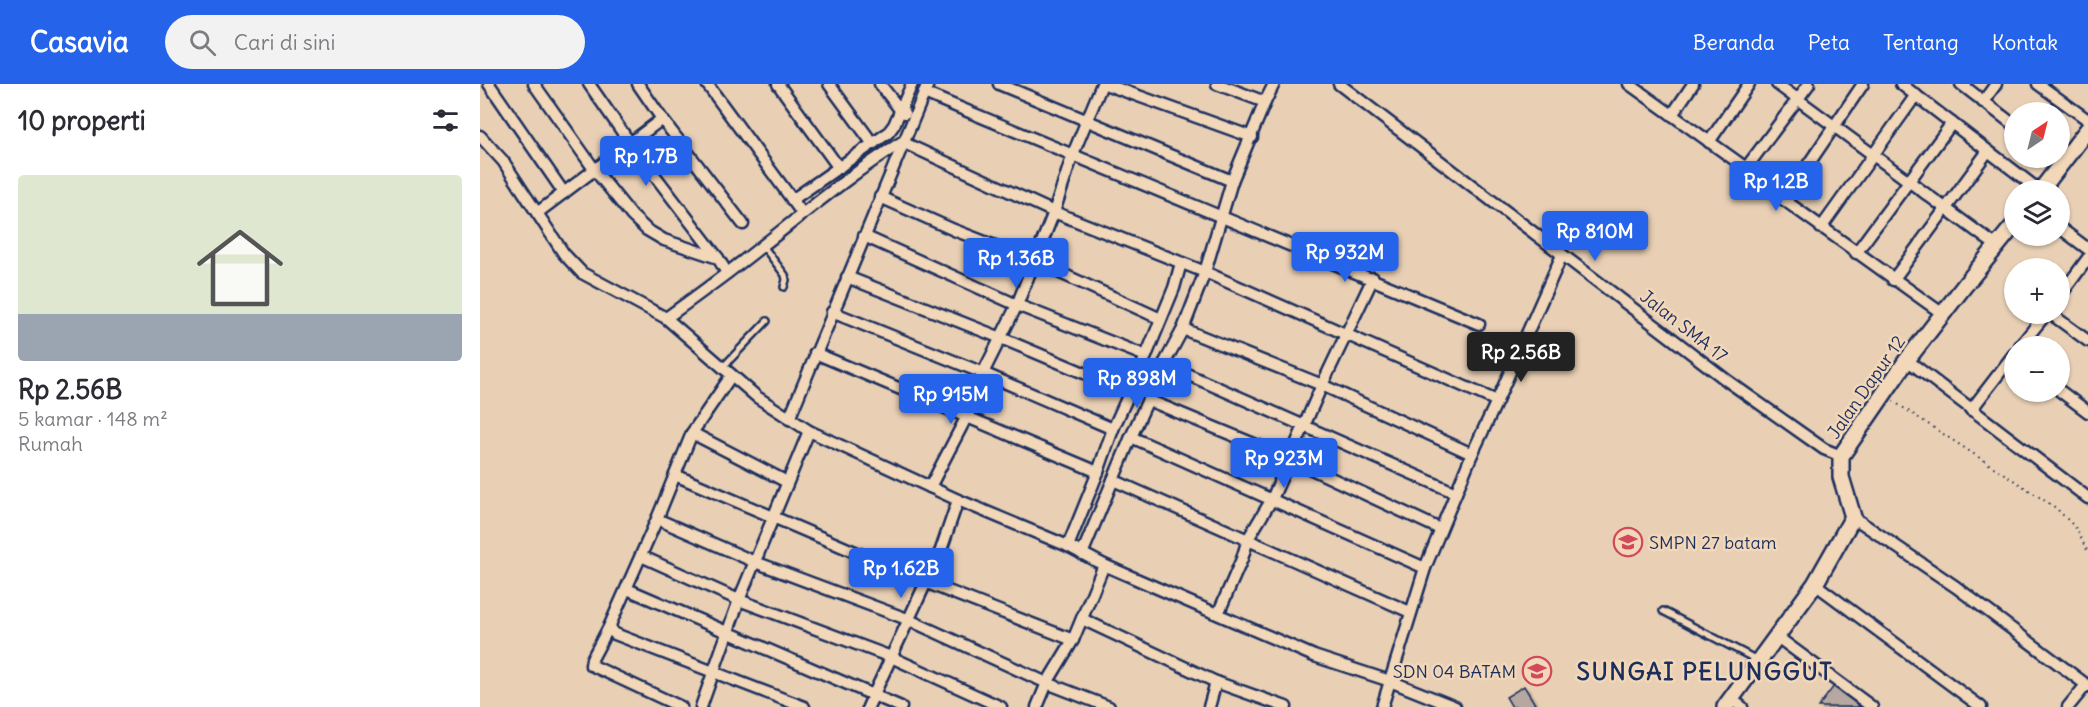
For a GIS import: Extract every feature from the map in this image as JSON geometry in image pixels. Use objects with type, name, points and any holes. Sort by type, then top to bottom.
[{"type":"street","points":[[489,84],[564,193]]},
{"type":"street","points":[[534,84],[594,170],[632,216],[647,230],[664,240],[718,258]]},
{"type":"street","points":[[589,84],[727,273]]},
{"type":"street","points":[[638,84],[743,224]]},
{"type":"street","points":[[707,84],[802,213]]},
{"type":"street","points":[[778,84],[839,168]]},
{"type":"street","points":[[829,84],[873,144]]},
{"type":"street","points":[[880,84],[901,111],[913,118]]},
{"type":"street","points":[[792,200],[888,133],[901,111],[912,84]]},
{"type":"street","points":[[999,84],[1232,181]]},
{"type":"street","points":[[930,487],[967,416],[983,373],[1017,305],[1054,212],[1073,154],[1104,84],[1252,136]]},
{"type":"street","points":[[1217,84],[1265,102]]},
{"type":"street","points":[[1082,554],[1131,436],[1183,329],[1205,272],[1232,181],[1274,84]]},
{"type":"street","name":"Jalan SMA 17","points":[[1339,84],[1729,382],[1824,449],[1841,456]]},
{"type":"street","points":[[1672,115],[1693,84]]},
{"type":"street","points":[[1709,142],[1749,84]]},
{"type":"street","points":[[1777,84],[1998,247]]},
{"type":"street","points":[[1746,168],[1809,84]]},
{"type":"street","points":[[1784,200],[1863,84]]},
{"type":"street","points":[[1901,84],[2027,180]]},
{"type":"street","points":[[1961,84],[2004,118]]},
{"type":"street","points":[[1983,102],[1996,84]]},
{"type":"street","points":[[2038,84],[2088,120]]},
{"type":"street","points":[[1633,85],[1746,168],[1766,187],[1821,228],[1943,314]]},
{"type":"street","points":[[789,419],[902,142],[926,89],[1221,217],[1373,278],[1479,324]]},
{"type":"street","points":[[1821,228],[1916,95]]},
{"type":"street","points":[[537,213],[662,119]]},
{"type":"street","points":[[1856,253],[1952,123]]},
{"type":"street","points":[[2070,150],[2088,129]]},
{"type":"street","points":[[480,136],[503,161],[564,254],[582,273],[666,318],[731,376],[809,431],[958,500],[1068,546],[1104,565],[1314,656],[1390,681],[1455,707]]},
{"type":"street","points":[[902,142],[1054,212],[1205,272],[1497,401]]},
{"type":"street","points":[[666,318],[763,246],[802,213],[902,142]]},
{"type":"street","points":[[1893,279],[1988,151]]},
{"type":"street","points":[[880,197],[954,230],[1034,261],[1161,320]]},
{"type":"street","points":[[864,236],[1017,305],[1146,356]]},
{"type":"street","points":[[2070,236],[2088,249]]},
{"type":"street","name":"Jalan Dapur 12","points":[[1853,517],[1841,477],[1841,456],[1907,360],[2004,239]]},
{"type":"street","points":[[1382,707],[1410,612],[1440,529],[1562,255]]},
{"type":"street","points":[[2070,282],[2088,258]]},
{"type":"street","points":[[1068,546],[1113,429],[1174,288],[1181,263]]},
{"type":"street","points":[[847,277],[1129,392]]},
{"type":"street","points":[[1218,614],[1242,559],[1248,539],[1272,499],[1303,426],[1373,278]]},
{"type":"street","points":[[832,312],[1113,429]]},
{"type":"street","points":[[2028,336],[2038,324]]},
{"type":"street","points":[[2065,324],[2088,341]]},
{"type":"street","points":[[1183,329],[1322,385],[1472,454]]},
{"type":"street","points":[[815,353],[1098,472]]},
{"type":"street","points":[[1907,360],[2088,498]]},
{"type":"street","points":[[1164,364],[1456,493]]},
{"type":"street","points":[[1971,410],[2004,369]]},
{"type":"street","points":[[681,707],[591,665],[627,589],[692,433],[731,376]]},
{"type":"street","points":[[2070,398],[2088,412]]},
{"type":"street","points":[[1148,400],[1290,459],[1440,529]]},
{"type":"street","points":[[701,707],[739,600],[809,431]]},
{"type":"street","points":[[692,433],[787,482]]},
{"type":"street","points":[[1131,436],[1425,568]]},
{"type":"street","points":[[675,476],[925,582],[1073,640]]},
{"type":"street","points":[[1113,480],[1410,612]]},
{"type":"street","points":[[868,707],[940,550],[958,500]]},
{"type":"street","points":[[1733,704],[1758,661],[1815,584],[1853,517],[1956,587],[2087,686],[2068,707]]},
{"type":"street","points":[[657,519],[755,562],[907,620],[1109,707]]},
{"type":"street","points":[[640,556],[739,600],[891,657],[1001,707]]},
{"type":"street","points":[[1037,707],[1047,682],[1073,640],[1104,565]]},
{"type":"street","points":[[1815,584],[1981,707]]},
{"type":"street","points":[[627,589],[901,707]]},
{"type":"street","points":[[1082,619],[1216,682],[1286,707]]},
{"type":"street","points":[[610,625],[615,634],[804,707]]},
{"type":"street","points":[[1776,636],[1872,707]]},
{"type":"street","points":[[1209,707],[1216,682]]},
{"type":"lane","points":[[763,246],[785,276],[783,287]]},
{"type":"lane","points":[[722,368],[767,321]]},
{"type":"lane","points":[[1663,610],[1758,661]]},
{"type":"path","points":[[1883,394],[2056,508],[2075,526],[2088,552]]},
{"type":"building","points":[[1524,686],[1535,704],[1530,707],[1512,707],[1506,697]]},
{"type":"building","points":[[1834,686],[1861,707],[1818,707]]},
{"type":"place","name":"SMPN 27 batam","points":[[1628,542]]},
{"type":"place","name":"SDN 04 BATAM","points":[[1537,671]]},
{"type":"district","name":"SUNGAI PELUNGGUT","points":[[1705,671]]}]
